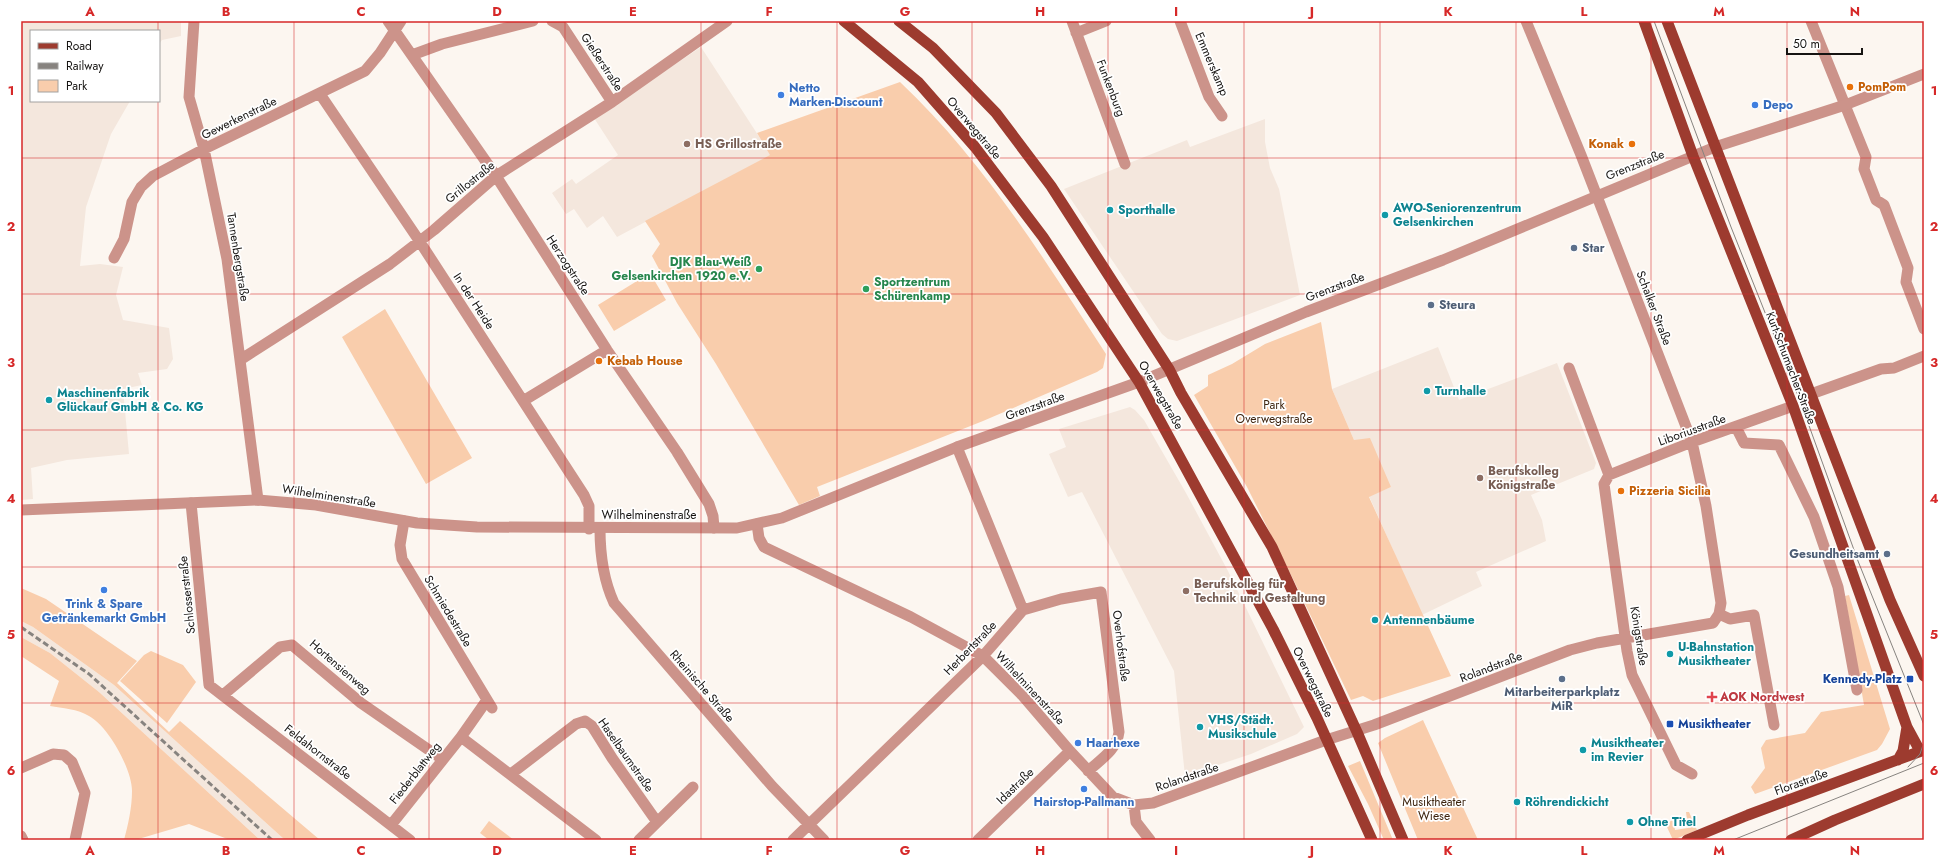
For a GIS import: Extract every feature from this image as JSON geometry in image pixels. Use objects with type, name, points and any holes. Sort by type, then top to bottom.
[{"type":"main road","name":"Overwegstraße","points":[[844,21],[918,82],[975,147],[1043,237],[1139,382],[1262,608],[1326,740],[1372,840]]},
{"type":"main road","name":"Overwegstraße","points":[[899,21],[933,48],[996,113],[1051,186],[1169,369],[1181,393],[1272,547],[1357,732],[1403,840]]},
{"type":"main road","name":"Kurt-Schumacher-Straße","points":[[1644,21],[1693,156],[1793,406],[1907,727],[1923,752]]},
{"type":"main road","name":"Kurt-Schumacher-Straße","points":[[1667,21],[1890,600],[1924,676]]},
{"type":"main road","name":"Kurt-Schumacher-Straße","points":[[1898,760],[1903,751],[1907,727]]},
{"type":"main road","name":"Florastraße","points":[[1688,840],[1748,815],[1923,752]]},
{"type":"main road","points":[[1791,840],[1835,820],[1919,786],[1924,778]]},
{"type":"street","name":"Tannenbergstraße","points":[[194,21],[189,97],[204,149],[227,258],[258,500]]},
{"type":"street","name":"Herzogstraße","points":[[388,21],[398,26],[412,54],[496,176],[607,350],[677,452],[709,504],[713,516],[714,528]]},
{"type":"street","points":[[412,54],[442,44],[533,21]]},
{"type":"street","name":"Gießerstraße","points":[[552,21],[563,27],[612,102]]},
{"type":"street","name":"Grillostraße","points":[[240,360],[390,264],[420,242],[496,176],[612,102],[723,24],[731,21]]},
{"type":"street","name":"Funkenburg","points":[[1072,21],[1125,164]]},
{"type":"street","points":[[1076,33],[1106,21]]},
{"type":"street","name":"Emmerskamp","points":[[1180,21],[1209,97],[1222,116]]},
{"type":"street","name":"Schalker Straße","points":[[1526,21],[1596,195],[1692,442],[1712,544],[1721,604],[1719,614]]},
{"type":"street","points":[[1811,21],[1866,157],[1864,169],[1876,200],[1884,205],[1908,268],[1906,282],[1924,329]]},
{"type":"street","name":"Gewerkenstraße","points":[[114,258],[124,239],[132,202],[141,187],[153,176],[204,149],[365,71],[398,26]]},
{"type":"street","name":"Grenzstraße","points":[[756,524],[782,518],[957,447],[1139,382],[1306,312],[1443,260],[1596,195],[1715,147],[1845,105],[1924,74]]},
{"type":"street","name":"In der Heide","points":[[320,94],[420,242],[588,501],[595,529]]},
{"type":"street","points":[[523,401],[607,350]]},
{"type":"street","points":[[1811,394],[1881,369],[1894,368],[1924,356]]},
{"type":"street","name":"Königstraße","points":[[1569,368],[1606,479],[1632,675],[1676,765],[1692,774]]},
{"type":"street","name":"Liboriusstraße","points":[[1606,479],[1692,442],[1793,406]]},
{"type":"street","points":[[1736,427],[1744,443],[1780,445],[1814,517],[1838,587],[1856,690]]},
{"type":"street","points":[[957,447],[1023,610]]},
{"type":"street","name":"Wilhelminenstraße","points":[[21,510],[258,500],[316,505],[404,521],[477,527],[595,529],[737,528],[756,524],[759,538],[764,547],[911,617],[983,656],[1022,695],[1070,751],[1113,797],[1134,805]]},
{"type":"street","name":"Schlosserstraße","points":[[191,503],[209,685]]},
{"type":"street","name":"Schmiedestraße","points":[[404,521],[400,545],[402,559],[489,704],[460,737]]},
{"type":"street","name":"Rheinische Straße","points":[[595,529],[600,544],[604,575],[614,603],[772,786],[824,840]]},
{"type":"street","name":"Overhofstraße","points":[[1023,610],[1061,599],[1101,592],[1119,732],[1118,740],[1115,746],[1088,771]]},
{"type":"street","name":"Herbertstraße","points":[[793,840],[983,656],[1023,610]]},
{"type":"street","points":[[1719,614],[1730,619],[1754,615],[1774,725]]},
{"type":"street","name":"Rolandstraße","points":[[1134,805],[1154,803],[1326,740],[1357,732],[1570,650],[1626,638],[1713,623],[1719,614]]},
{"type":"street","name":"Hortensienweg","points":[[223,695],[280,647],[292,645],[361,703],[442,759]]},
{"type":"street","name":"Feldahornstraße","points":[[209,685],[410,840]]},
{"type":"street","name":"Haselbaumstraße","points":[[511,774],[576,724],[585,721],[592,726],[612,758],[657,822]]},
{"type":"street","points":[[460,737],[511,774],[596,840]]},
{"type":"street","name":"Fiederblattweg","points":[[391,825],[460,737]]},
{"type":"street","name":"Idastraße","points":[[985,838],[1070,751]]},
{"type":"street","points":[[21,768],[53,754],[64,756],[72,762],[85,793],[75,840]]},
{"type":"street","points":[[639,840],[692,788]]},
{"type":"street","points":[[1134,805],[1136,822],[1150,840]]},
{"type":"street","points":[[21,836],[23,840]]},
{"type":"shaded area","points":[[21,21],[181,21],[181,36],[162,40],[160,43],[160,30],[30,30],[30,102],[129,102],[111,134],[86,207],[80,266],[100,264],[123,267],[116,295],[123,320],[169,328],[173,359],[167,369],[138,373],[142,385],[123,389],[129,454],[67,460],[31,468],[33,499],[21,500]]},
{"type":"shaded area","name":"HS Grillostraße","points":[[701,47],[771,155],[617,237],[603,216],[587,228],[574,209],[566,214],[552,193],[572,179],[576,184],[618,155],[594,118]]},
{"type":"shaded area","points":[[1265,119],[1265,142],[1270,168],[1279,189],[1300,295],[1177,341],[1168,339],[1162,334],[1064,189],[1187,140],[1190,147]]},
{"type":"shaded area","name":"Berufskolleg Königstraße","points":[[1438,347],[1459,400],[1557,363],[1596,463],[1594,469],[1531,495],[1542,520],[1546,541],[1476,572],[1482,586],[1422,615],[1369,496],[1391,487],[1354,440],[1332,389]]},
{"type":"shaded area","name":"Berufskolleg für Technik und Gestaltung","points":[[1130,407],[1135,410],[1144,420],[1186,493],[1228,571],[1304,727],[1297,734],[1251,754],[1185,776],[1174,671],[1082,492],[1068,497],[1049,454],[1066,447],[1059,429]]},
{"type":"shaded area","points":[[21,621],[33,627],[114,685],[285,840],[260,840],[99,692],[50,653],[21,637]]},
{"type":"green space","name":"Sportzentrum Schürenkamp","points":[[900,82],[930,112],[958,144],[1011,212],[1106,354],[1103,368],[1097,372],[983,421],[817,487],[820,496],[799,505],[716,364],[677,303],[652,256],[660,244],[645,221],[770,155],[757,133]]},
{"type":"green space","points":[[650,273],[666,300],[614,331],[598,305]]},
{"type":"green space","points":[[385,309],[472,458],[426,484],[342,337]]},
{"type":"green space","name":"Park Overwegstraße","points":[[1321,322],[1332,389],[1354,440],[1370,438],[1391,487],[1369,497],[1451,676],[1373,701],[1363,696],[1351,700],[1247,487],[1194,395],[1208,386],[1208,375],[1232,364],[1265,344]]},
{"type":"green space","points":[[21,588],[46,599],[137,661],[117,683],[169,732],[180,721],[320,840],[285,840],[114,685],[33,627],[21,621]]},
{"type":"green space","points":[[1849,595],[1890,729],[1877,750],[1755,794],[1751,787],[1765,768],[1761,748],[1766,740],[1805,733],[1821,712],[1864,705],[1845,596]]},
{"type":"green space","points":[[21,637],[50,653],[99,692],[260,840],[230,840],[189,824],[135,840],[124,840],[131,810],[132,791],[128,771],[118,749],[104,729],[89,716],[70,709],[50,706],[59,681],[21,656]]},
{"type":"green space","points":[[151,651],[183,665],[196,682],[167,723],[120,681],[144,655]]},
{"type":"green space","name":"Musiktheater Wiese","points":[[1423,720],[1478,840],[1418,840],[1378,743],[1385,738]]},
{"type":"green space","points":[[1360,761],[1393,840],[1384,840],[1368,804],[1348,766]]},
{"type":"green space","points":[[1686,812],[1689,812],[1697,830],[1673,840],[1666,825],[1673,819],[1675,830],[1688,828]]},
{"type":"green space","points":[[489,821],[514,840],[489,840],[480,833]]},
{"type":"tram line","points":[[1654,21],[1731,227],[1799,398],[1858,561],[1924,725]]},
{"type":"tram line","points":[[1908,767],[1920,754],[1924,742]]},
{"type":"tram line","points":[[1733,840],[1924,763]]},
{"type":"railway","points":[[21,627],[89,674],[272,840]]},
{"type":"place","name":"PomPom","points":[[1850,87]]},
{"type":"place","name":"Netto Marken-Discount","points":[[781,95]]},
{"type":"place","name":"Depo","points":[[1755,105]]},
{"type":"place","name":"HS Grillostraße","points":[[687,144]]},
{"type":"place","name":"Konak","points":[[1632,144]]},
{"type":"place","name":"Sporthalle","points":[[1110,210]]},
{"type":"place","name":"AWO-Seniorenzentrum Gelsenkirchen","points":[[1385,215]]},
{"type":"place","name":"Star","points":[[1574,248]]},
{"type":"place","name":"DJK Blau-Weiß Gelsenkirchen 1920 e.V.","points":[[759,269]]},
{"type":"place","name":"Sportzentrum Schürenkamp","points":[[866,289]]},
{"type":"place","name":"Steura","points":[[1431,305]]},
{"type":"place","name":"Kebab House","points":[[599,361]]},
{"type":"place","name":"Turnhalle","points":[[1427,391]]},
{"type":"place","name":"Maschinenfabrik Glückauf GmbH & Co. KG","points":[[49,400]]},
{"type":"place","name":"Berufskolleg Königstraße","points":[[1480,478]]},
{"type":"place","name":"Pizzeria Sicilia","points":[[1621,491]]},
{"type":"place","name":"Gesundheitsamt","points":[[1887,554]]},
{"type":"place","name":"Trink & Spare Getränkemarkt GmbH","points":[[104,590]]},
{"type":"place","name":"Berufskolleg für Technik und Gestaltung","points":[[1186,591]]},
{"type":"place","name":"Antennenbäume","points":[[1375,620]]},
{"type":"place","name":"U-Bahnstation Musiktheater","points":[[1670,654]]},
{"type":"place","name":"Mitarbeiterparkplatz MiR","points":[[1562,679]]},
{"type":"place","name":"Kennedy-Platz","points":[[1910,679]]},
{"type":"place","name":"AOK Nordwest","points":[[1712,697]]},
{"type":"place","name":"Musiktheater","points":[[1670,724]]},
{"type":"place","name":"VHS/Städt. Musikschule","points":[[1200,727]]},
{"type":"place","name":"Haarhexe","points":[[1078,743]]},
{"type":"place","name":"Musiktheater im Revier","points":[[1583,750]]},
{"type":"place","name":"Hairstop-Pallmann","points":[[1084,789]]},
{"type":"place","name":"Röhrendickicht","points":[[1517,802]]},
{"type":"place","name":"Ohne Titel","points":[[1630,822]]}]
